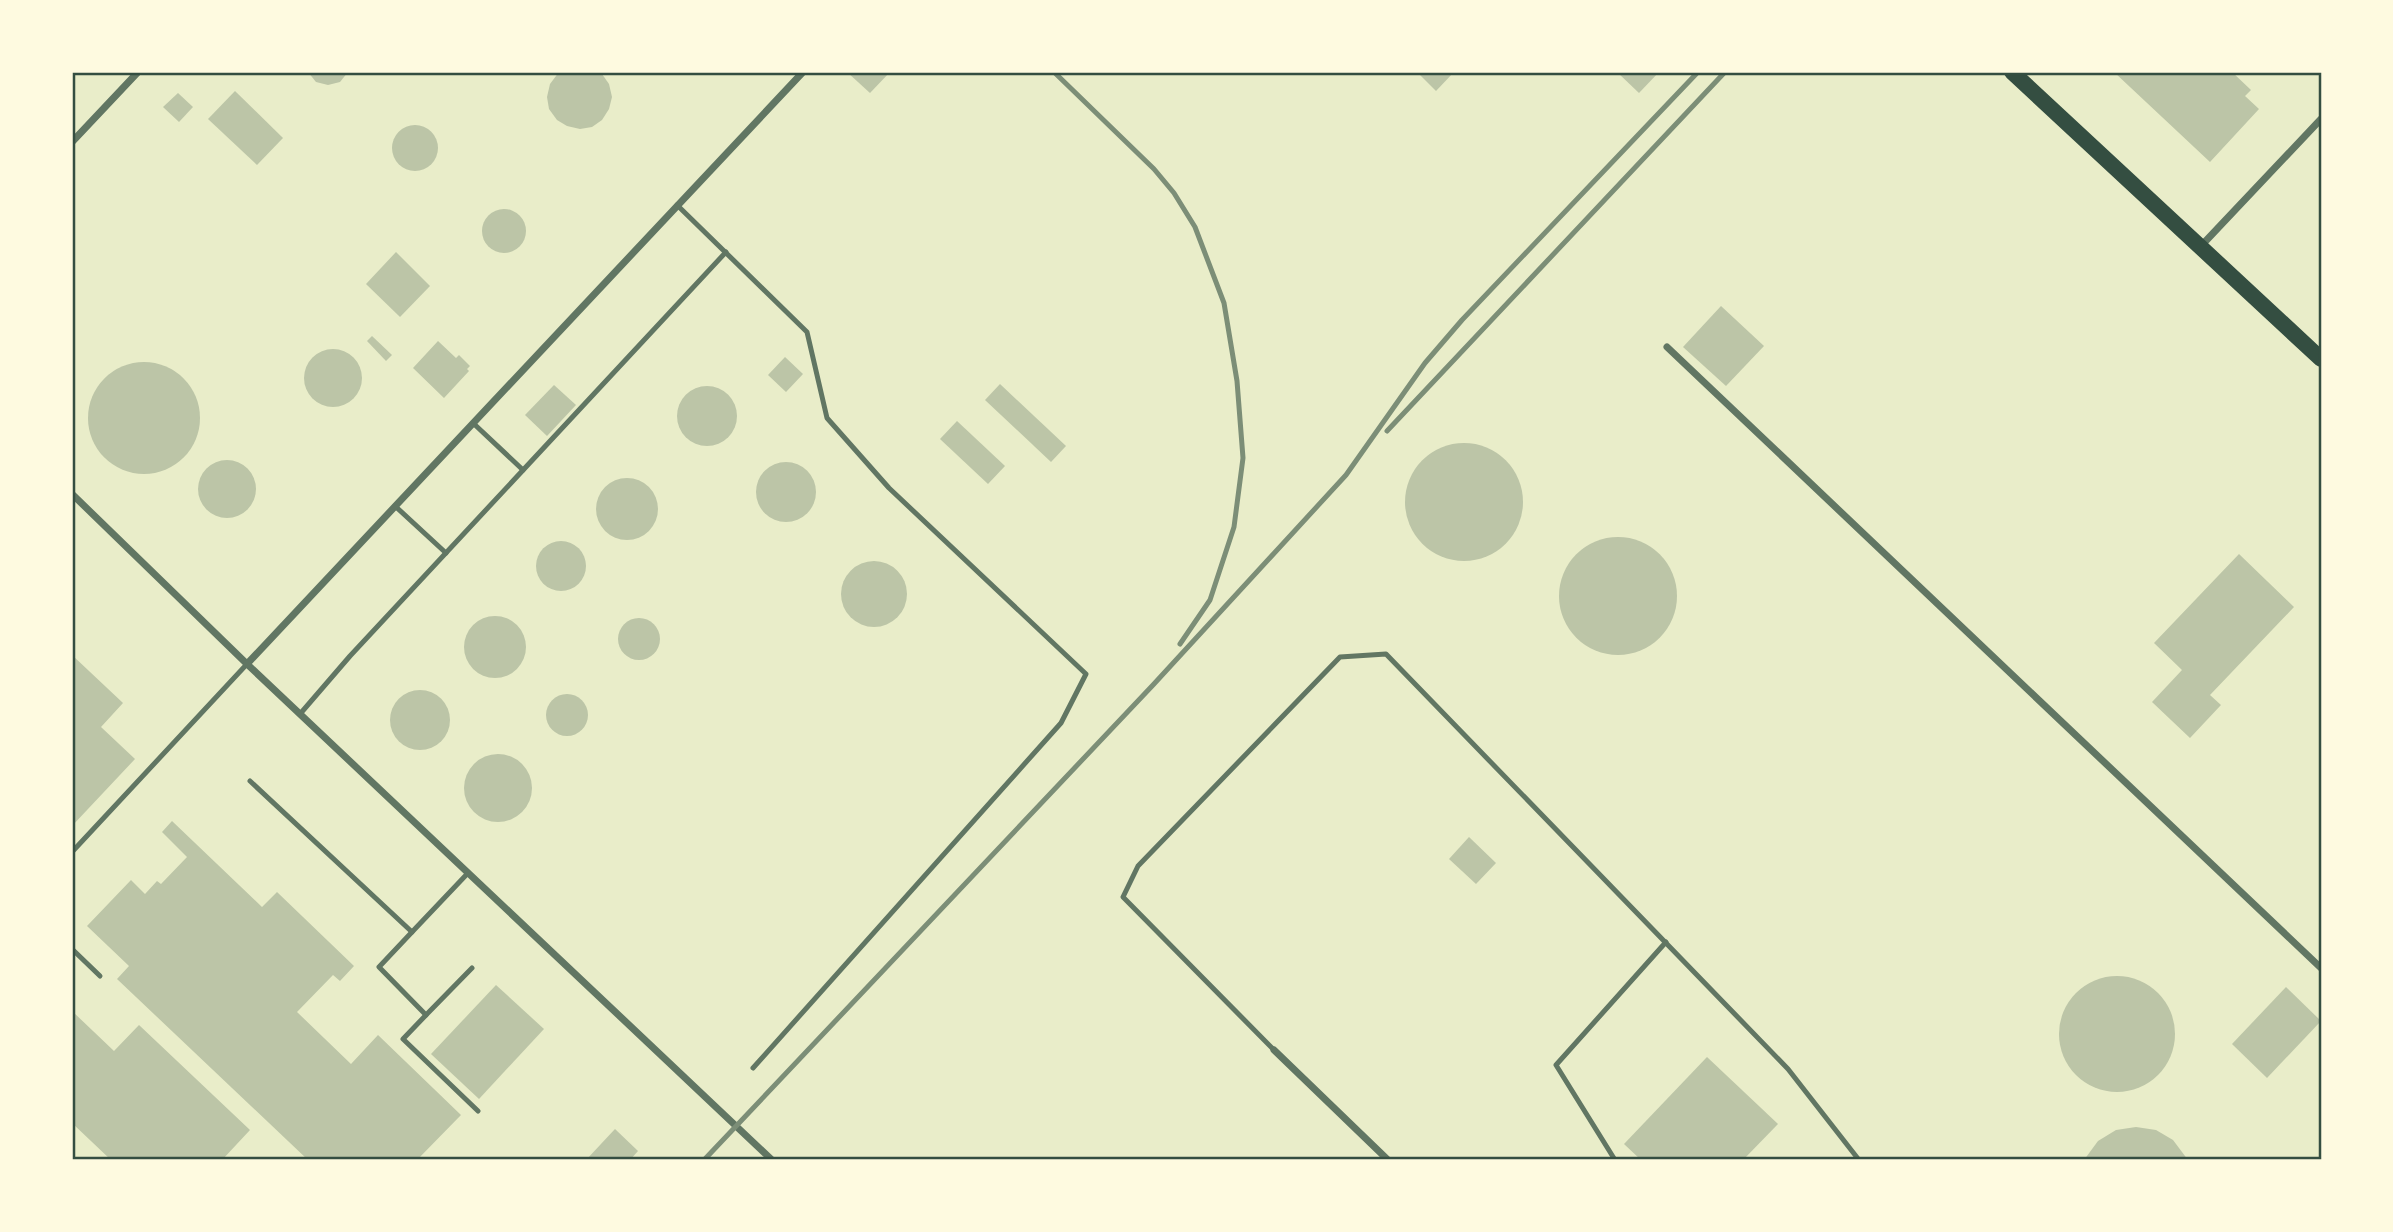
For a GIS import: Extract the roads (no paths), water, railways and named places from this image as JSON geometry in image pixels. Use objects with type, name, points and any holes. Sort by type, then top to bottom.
[{"type":"main road","points":[[2012,72],[2321,359]]},
{"type":"street","points":[[72,142],[138,72]]},
{"type":"street","points":[[247,664],[803,72]]},
{"type":"street","points":[[2201,246],[2321,118]]},
{"type":"street","points":[[1667,346],[2321,968]]},
{"type":"street","points":[[72,494],[247,664],[772,1160]]},
{"type":"street","points":[[1275,1050],[1388,1160]]},
{"type":"lane","points":[[677,205],[807,332],[827,418],[888,488],[1086,674],[1061,723],[753,1069]]},
{"type":"lane","points":[[300,714],[726,251]]},
{"type":"lane","points":[[473,423],[523,470]]},
{"type":"lane","points":[[395,506],[446,553]]},
{"type":"lane","points":[[1275,1050],[1123,897],[1138,866],[1340,657],[1386,654],[1788,1069],[1859,1160]]},
{"type":"lane","points":[[72,852],[247,664]]},
{"type":"lane","points":[[250,781],[412,932]]},
{"type":"lane","points":[[426,1015],[379,967],[468,873]]},
{"type":"lane","points":[[1615,1160],[1556,1065],[1666,942]]},
{"type":"lane","points":[[72,949],[100,976]]},
{"type":"lane","points":[[472,968],[402,1039],[478,1111]]},
{"type":"railway","points":[[1054,72],[1154,169],[1174,193],[1195,227],[1224,303],[1237,381],[1243,458],[1234,527],[1210,600],[1180,644]]},
{"type":"railway","points":[[704,1160],[1153,685],[1346,475],[1425,363],[1462,320],[1698,72]]},
{"type":"railway","points":[[1387,431],[1725,72]]}]
